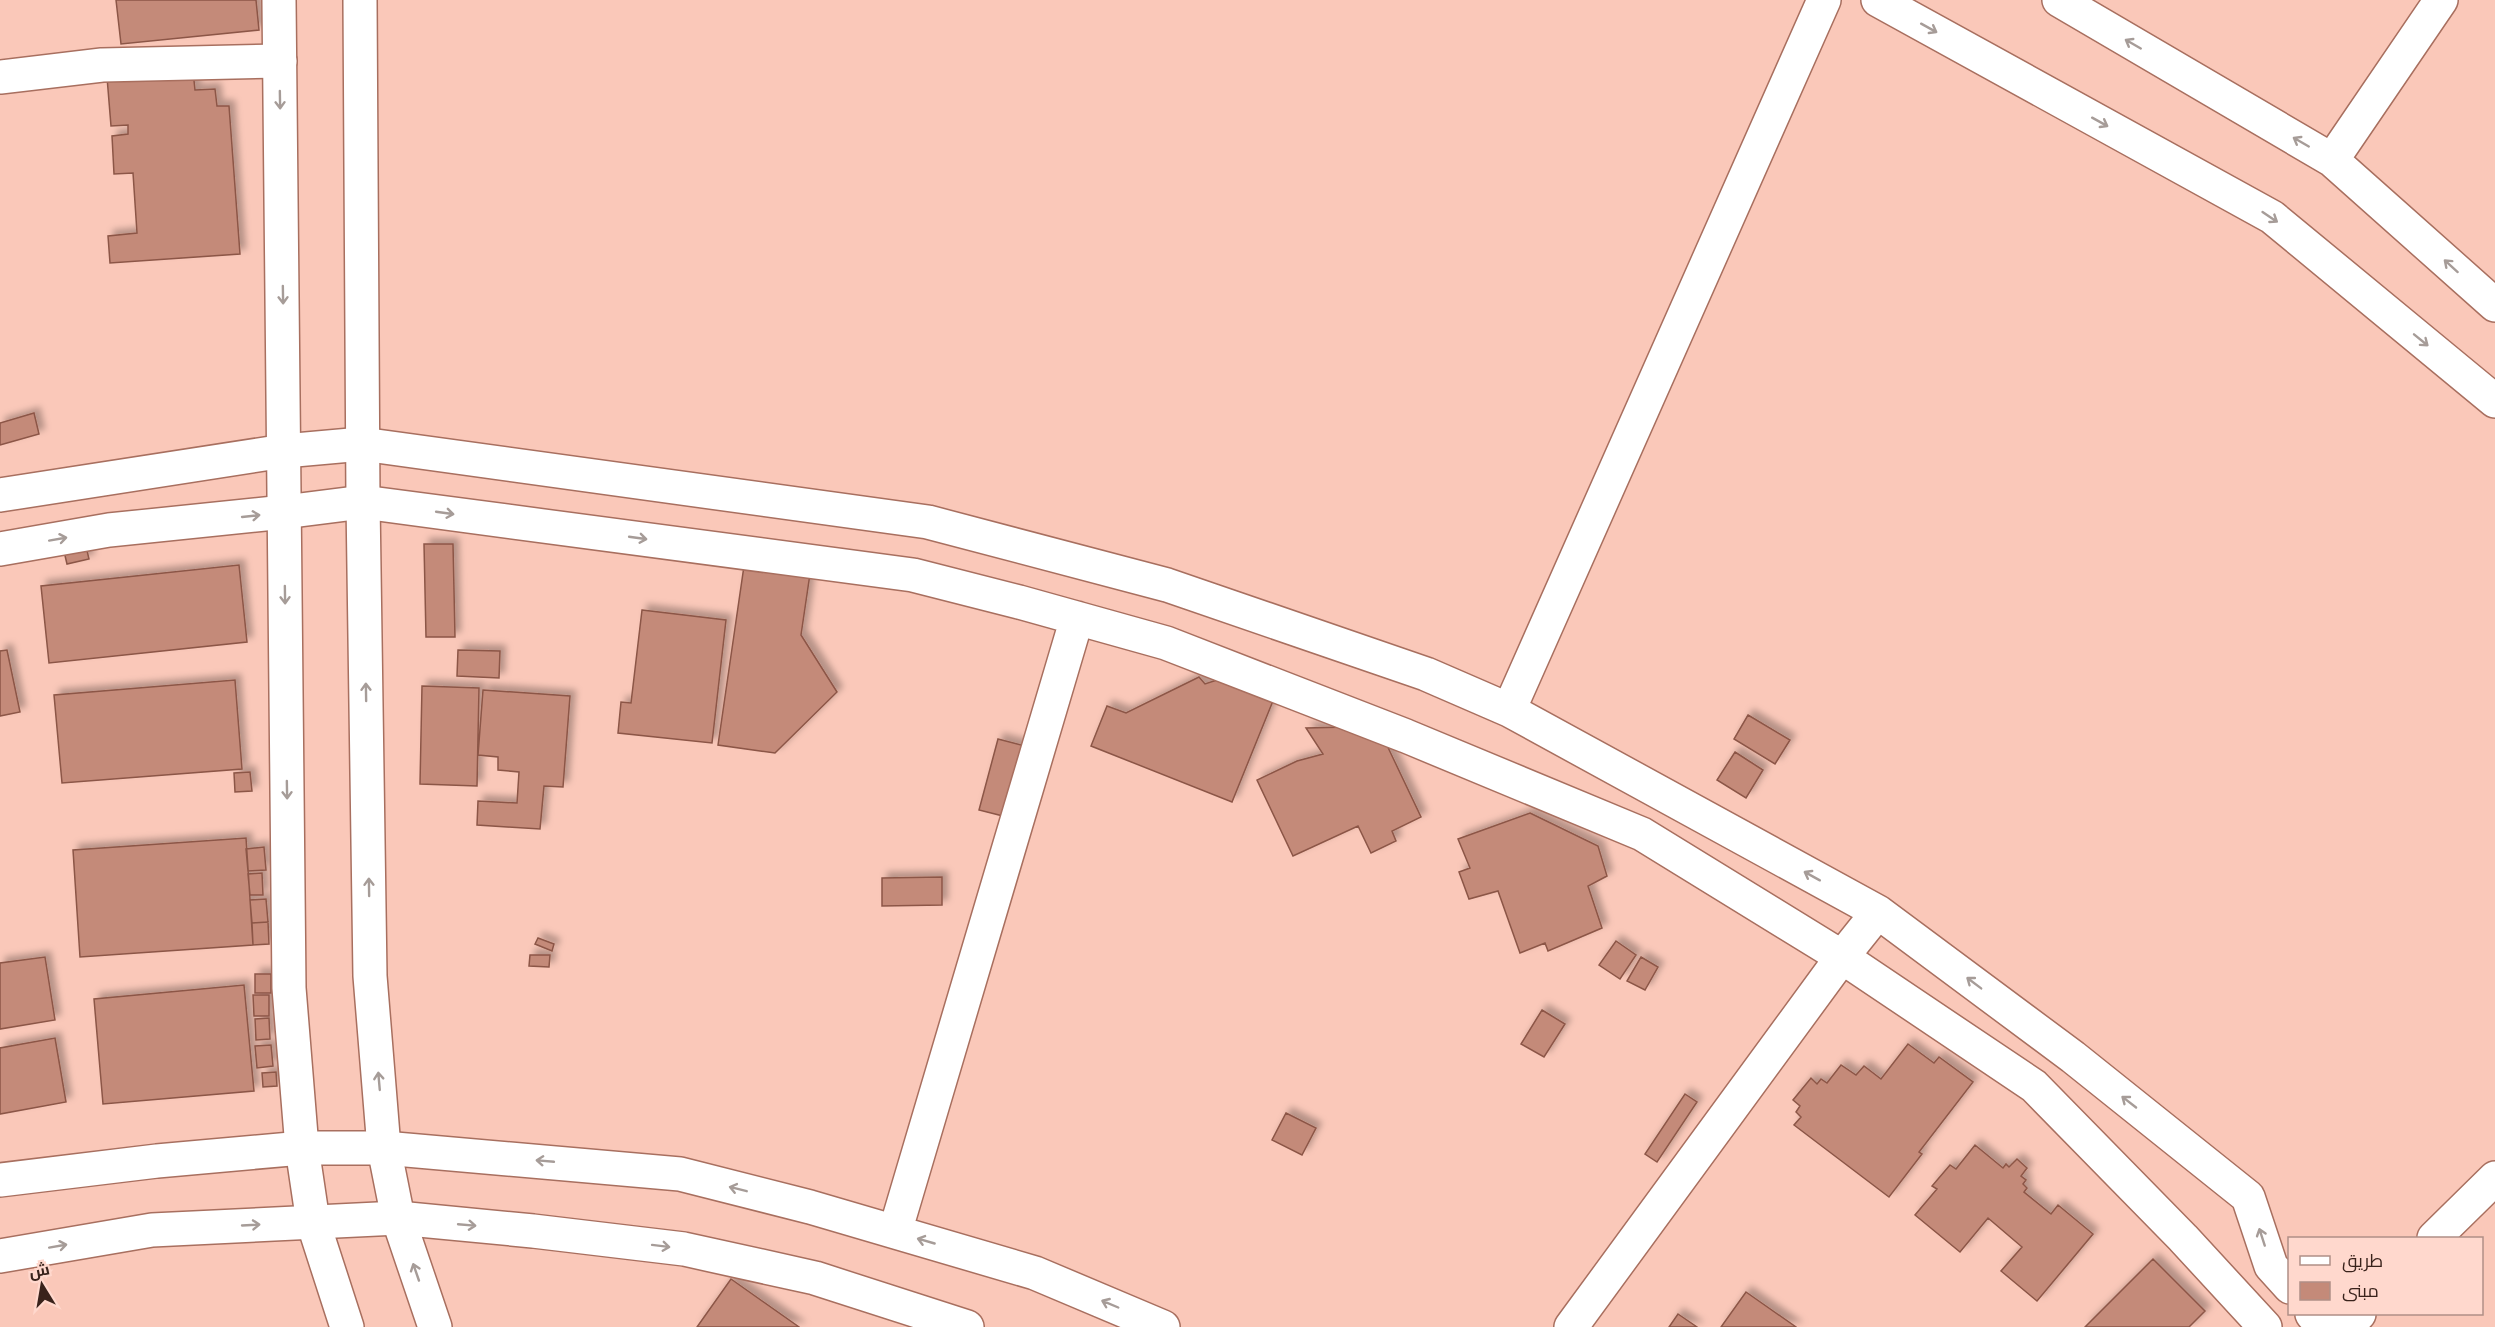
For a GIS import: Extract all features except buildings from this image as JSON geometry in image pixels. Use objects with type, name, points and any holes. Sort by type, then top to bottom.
[{"type":"street","points":[[279,0],[289,988],[302,1148],[313,1222],[347,1327]]},
{"type":"street","points":[[360,0],[362,444],[370,976],[384,1148],[398,1218],[435,1327]]},
{"type":"street","points":[[1509,710],[1824,0]]},
{"type":"street","points":[[1878,0],[2272,217],[2495,401]]},
{"type":"street","points":[[2059,0],[2332,160],[2495,305]]},
{"type":"street","points":[[2332,160],[2441,0]]},
{"type":"street","points":[[0,77],[102,65],[280,61]]},
{"type":"street","points":[[0,495],[284,451],[362,444],[928,522],[1167,585],[1426,674],[1509,710],[1878,912],[2073,1057],[2248,1197],[2271,1266],[2288,1286]]},
{"type":"street","points":[[0,549],[109,530],[363,502],[913,575],[1166,643],[1406,736],[1642,834],[1842,957],[2034,1086],[2191,1246],[2265,1327]]},
{"type":"street","points":[[895,1232],[1077,618]]},
{"type":"street","points":[[1571,1327],[1842,957],[1878,912]]},
{"type":"street","points":[[0,1180],[157,1161],[302,1148],[384,1148],[680,1174],[810,1207],[1035,1273],[1163,1327]]},
{"type":"street","points":[[2436,1237],[2495,1178]]},
{"type":"street","points":[[0,1256],[152,1230],[398,1218],[684,1249],[814,1278],[967,1327]]},
{"type":"street","points":[[2313,1315],[2323,1327]]},
{"type":"street","points":[[2345,1327],[2358,1315]]}]
